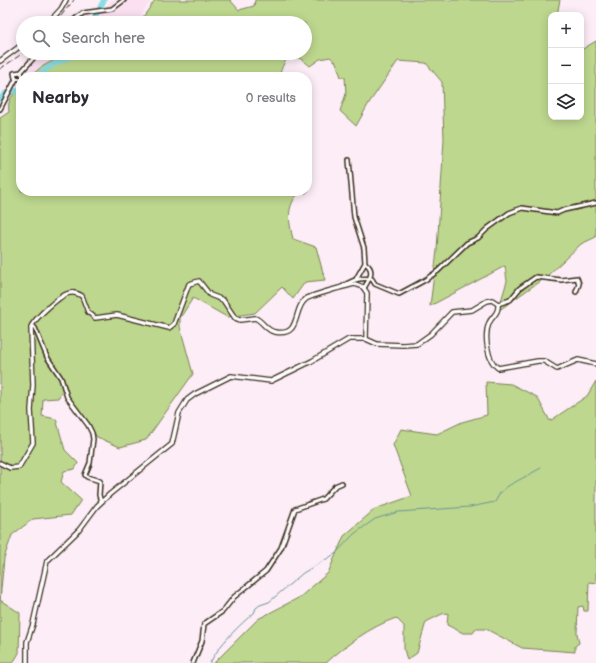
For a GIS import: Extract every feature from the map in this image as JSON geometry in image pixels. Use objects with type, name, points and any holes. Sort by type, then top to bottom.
[{"type":"street","points":[[54,16],[66,0]]},
{"type":"street","points":[[78,16],[89,11],[116,8],[124,0]]},
{"type":"street","points":[[0,61],[16,49]]},
{"type":"street","points":[[21,72],[32,60]]},
{"type":"street","points":[[0,109],[16,79],[14,73],[16,73]]},
{"type":"street","points":[[340,289],[356,279],[365,264],[364,244],[354,217],[349,160]]},
{"type":"street","points":[[356,279],[372,279],[375,284],[399,294],[438,271],[467,243],[478,238],[509,212],[522,208],[557,213],[596,203]]},
{"type":"street","points":[[365,264],[371,271],[364,288],[367,297],[366,339]]},
{"type":"street","points":[[498,304],[510,300],[520,288],[536,277],[561,280],[577,278],[579,284],[576,292]]},
{"type":"street","points":[[0,463],[10,468],[19,467],[33,443],[31,410],[33,385],[32,325],[35,320],[62,296],[72,292],[82,296],[88,312],[95,318],[117,316],[168,328],[174,324],[189,284],[196,281],[202,284],[210,295],[223,300],[235,318],[240,320],[256,318],[270,331],[280,332],[293,327],[297,319],[298,308],[305,299],[312,295],[355,284],[364,288]]},
{"type":"street","points":[[27,663],[27,642],[45,564],[50,556],[79,530],[101,502],[172,444],[180,413],[187,400],[195,394],[230,376],[271,381],[312,361],[343,342],[355,338],[366,339],[377,344],[417,344],[431,334],[452,312],[472,310],[487,301],[492,300],[498,304]]},
{"type":"street","points":[[498,304],[497,313],[488,325],[486,338],[492,362],[498,368],[538,360],[544,361],[557,369],[578,360],[596,364]]},
{"type":"street","points":[[32,325],[35,328],[48,357],[61,378],[67,397],[88,425],[92,433],[93,438],[90,463],[85,475],[100,481],[99,495],[101,502]]},
{"type":"street","points":[[193,663],[202,641],[204,624],[219,615],[234,597],[266,571],[281,548],[294,509],[323,498],[335,486],[342,483]]},
{"type":"shaded area","points":[[112,0],[151,0],[140,16],[100,16]]},
{"type":"shaded area","points":[[36,60],[54,60],[35,72],[32,72],[29,67]]},
{"type":"green space","points":[[155,0],[230,0],[239,10],[254,6],[255,0],[560,0],[558,12],[548,12],[548,120],[584,120],[584,48],[596,41],[596,237],[581,244],[547,276],[498,311],[507,281],[505,266],[430,306],[437,250],[444,140],[442,82],[426,63],[398,61],[369,103],[356,126],[340,111],[346,94],[345,77],[341,77],[336,62],[330,57],[320,59],[310,66],[302,60],[312,60],[312,16],[144,16]]},
{"type":"green space","points":[[54,60],[287,60],[280,72],[36,72]]},
{"type":"green space","points":[[16,92],[16,196],[296,196],[291,205],[289,216],[293,239],[316,247],[325,280],[305,282],[293,299],[282,287],[255,313],[227,317],[193,298],[180,318],[180,327],[193,374],[146,440],[120,447],[97,437],[64,389],[58,398],[43,399],[42,416],[56,419],[65,450],[78,463],[75,469],[64,471],[61,482],[81,500],[71,515],[33,519],[12,535],[4,558],[0,600],[0,118],[9,112],[10,101]]},
{"type":"green space","points":[[596,381],[596,583],[589,582],[588,611],[584,611],[583,606],[578,607],[577,633],[579,643],[575,646],[575,652],[522,648],[486,629],[476,629],[473,633],[463,633],[447,625],[448,613],[442,614],[426,622],[417,653],[407,660],[404,649],[404,626],[396,618],[377,626],[359,637],[326,663],[214,663],[258,619],[300,597],[328,573],[344,536],[375,509],[412,496],[393,445],[401,429],[437,434],[462,422],[487,415],[486,382],[511,384],[537,397],[550,421],[587,396]]},
{"type":"green space","points":[[0,600],[20,613],[19,653],[13,663],[0,663]]},
{"type":"waterway","points":[[96,16],[104,0]]},
{"type":"waterway","points":[[43,72],[52,65],[64,60]]},
{"type":"waterway","points":[[0,99],[6,93],[16,91]]},
{"type":"waterway","points":[[210,663],[218,650],[236,629],[254,613],[256,608],[269,602],[303,573],[335,554],[354,534],[375,519],[398,512],[470,507],[495,502],[500,493],[508,486],[541,468]]},
{"type":"railway","points":[[61,16],[74,0]]},
{"type":"railway","points":[[0,69],[16,58]]}]
